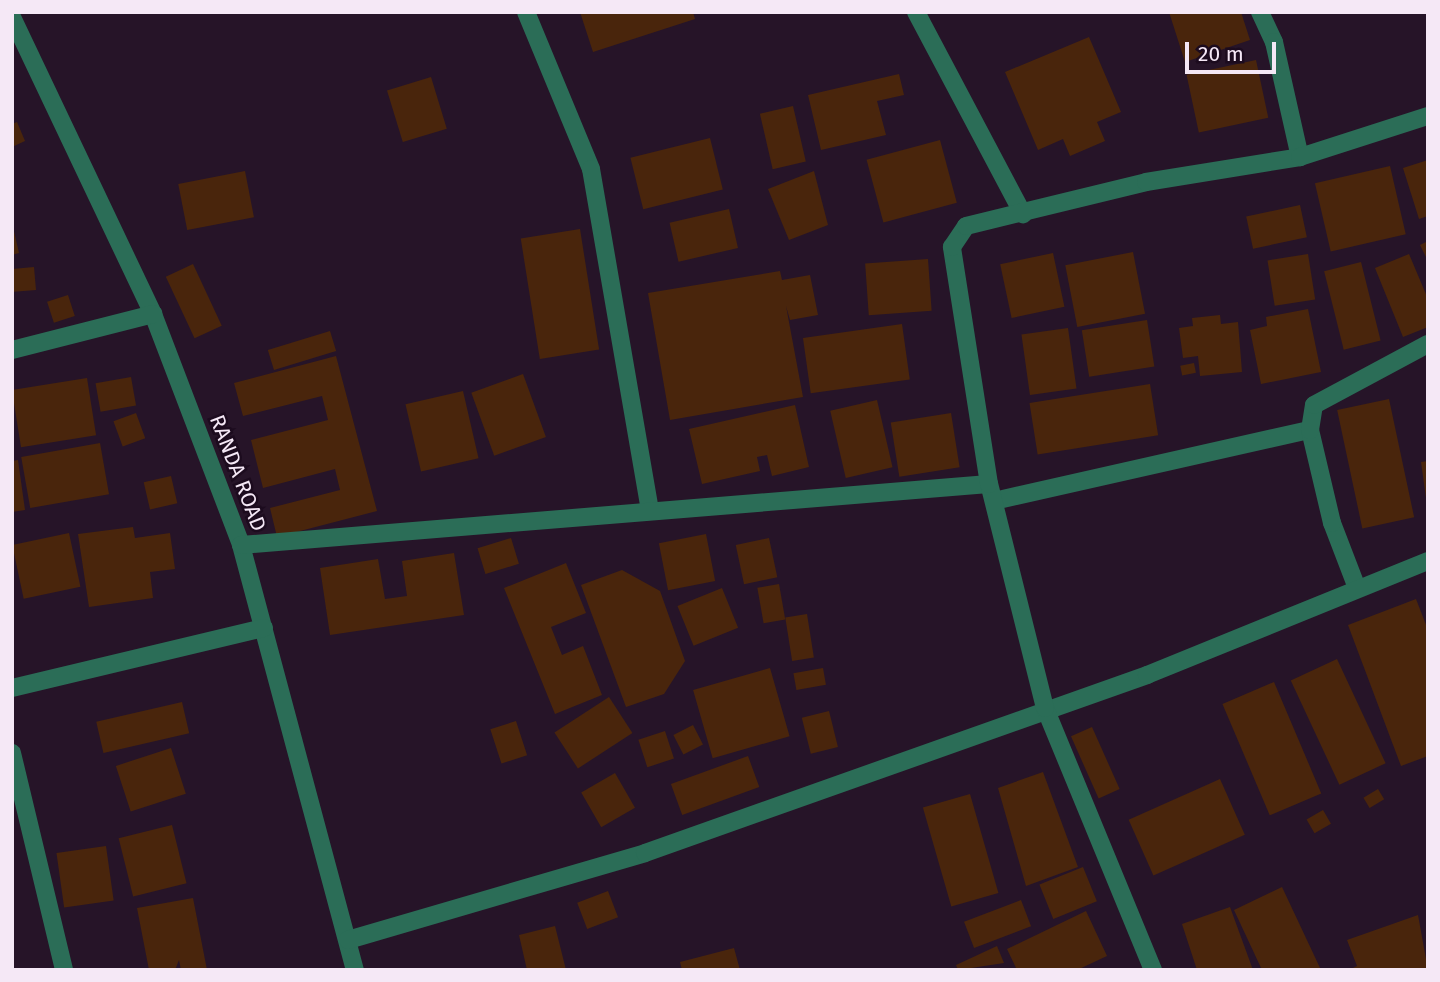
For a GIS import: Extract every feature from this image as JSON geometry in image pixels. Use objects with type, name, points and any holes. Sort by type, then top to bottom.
[{"type":"street","points":[[526,12],[591,169],[650,510]]},
{"type":"street","points":[[916,12],[1023,214]]},
{"type":"street","points":[[1260,12],[1275,42],[1300,157]]},
{"type":"street","name":"RANDA ROAD","points":[[12,17],[153,314],[241,545],[355,970]]},
{"type":"street","points":[[1153,970],[1045,708],[991,492],[952,247],[966,226],[1023,214],[1146,181],[1300,157],[1428,117]]},
{"type":"street","points":[[12,350],[153,314]]},
{"type":"street","points":[[1357,588],[1332,523],[1310,430],[1314,405],[1332,390],[1428,344]]},
{"type":"street","points":[[241,545],[650,510],[991,492],[1310,430]]},
{"type":"street","points":[[348,940],[645,853],[1260,632],[1357,588],[1428,561]]},
{"type":"street","points":[[12,688],[264,628]]},
{"type":"street","points":[[12,753],[64,970]]},
{"type":"building","points":[[580,12],[693,12],[695,19],[593,52]]},
{"type":"building","points":[[1169,12],[1241,12],[1250,40],[1185,62]]},
{"type":"building","points":[[1089,37],[1121,112],[1097,122],[1105,141],[1070,156],[1063,139],[1038,150],[1005,72]]},
{"type":"building","points":[[1256,60],[1268,118],[1199,132],[1187,75]]},
{"type":"building","points":[[899,74],[904,95],[877,101],[886,135],[821,150],[808,95]]},
{"type":"building","points":[[431,77],[447,129],[403,142],[387,90]]},
{"type":"building","points":[[793,106],[806,162],[773,169],[760,114]]},
{"type":"building","points":[[17,122],[25,141],[12,147],[12,124]]},
{"type":"building","points":[[710,138],[723,189],[643,209],[630,158]]},
{"type":"building","points":[[940,140],[957,203],[883,222],[867,160]]},
{"type":"building","points":[[1428,160],[1428,216],[1419,219],[1403,168]]},
{"type":"building","points":[[1390,166],[1406,234],[1331,252],[1315,183]]},
{"type":"building","points":[[245,171],[254,217],[187,230],[178,184]]},
{"type":"building","points":[[814,171],[828,225],[789,240],[768,189]]},
{"type":"building","points":[[1300,205],[1307,237],[1253,249],[1246,216]]},
{"type":"building","points":[[729,209],[738,248],[679,262],[670,223]]},
{"type":"building","points":[[12,228],[19,253],[12,255]]},
{"type":"building","points":[[580,229],[599,349],[540,359],[521,238]]},
{"type":"building","points":[[1428,241],[1428,261],[1420,245]]},
{"type":"building","points":[[1133,252],[1145,314],[1077,327],[1065,265]]},
{"type":"building","points":[[1053,253],[1064,307],[1012,318],[1000,264]]},
{"type":"building","points":[[1308,254],[1315,299],[1275,306],[1268,260]]},
{"type":"building","points":[[1409,254],[1428,299],[1428,327],[1403,337],[1375,268]]},
{"type":"building","points":[[928,259],[932,311],[869,315],[865,263]]},
{"type":"building","points":[[1361,262],[1381,341],[1344,350],[1324,271]]},
{"type":"building","points":[[193,264],[222,326],[195,338],[166,277]]},
{"type":"building","points":[[34,267],[36,290],[14,292],[12,269]]},
{"type":"building","points":[[780,271],[782,280],[810,275],[818,315],[790,320],[786,306],[803,397],[670,420],[648,293]]},
{"type":"building","points":[[68,295],[75,316],[54,323],[47,302]]},
{"type":"building","points":[[1308,309],[1321,372],[1261,384],[1250,330],[1267,326],[1266,317]]},
{"type":"building","points":[[1220,315],[1221,324],[1238,322],[1242,372],[1200,376],[1198,356],[1183,358],[1179,328],[1193,326],[1192,318]]},
{"type":"building","points":[[1147,320],[1154,366],[1089,377],[1082,330]]},
{"type":"building","points":[[902,324],[910,379],[811,393],[803,338]]},
{"type":"building","points":[[1068,328],[1076,388],[1030,395],[1021,335]]},
{"type":"building","points":[[330,331],[336,351],[274,370],[268,350]]},
{"type":"building","points":[[336,356],[377,511],[277,537],[270,508],[340,490],[335,469],[263,488],[251,440],[328,420],[322,396],[243,416],[234,383]]},
{"type":"building","points":[[1194,363],[1196,373],[1182,375],[1180,366]]},
{"type":"building","points":[[523,374],[546,437],[494,456],[471,393]]},
{"type":"building","points":[[131,377],[136,406],[101,412],[96,383]]},
{"type":"building","points":[[87,378],[96,435],[21,447],[12,390]]},
{"type":"building","points":[[1150,384],[1158,435],[1038,454],[1030,403]]},
{"type":"building","points":[[463,391],[479,458],[421,472],[406,404]]},
{"type":"building","points":[[1389,399],[1414,517],[1362,528],[1337,410]]},
{"type":"building","points":[[877,400],[893,467],[846,478],[830,411]]},
{"type":"building","points":[[795,405],[809,467],[772,476],[767,455],[757,457],[760,471],[702,484],[689,429]]},
{"type":"building","points":[[136,413],[145,438],[123,447],[113,421]]},
{"type":"building","points":[[951,413],[960,467],[899,477],[891,423]]},
{"type":"building","points":[[100,443],[109,494],[30,508],[21,457]]},
{"type":"building","points":[[18,460],[25,510],[12,512],[12,461]]},
{"type":"building","points":[[1428,461],[1428,498],[1426,498],[1421,462]]},
{"type":"building","points":[[171,476],[177,503],[150,510],[144,482]]},
{"type":"building","points":[[133,527],[135,538],[170,533],[175,569],[150,572],[153,598],[89,607],[78,534]]},
{"type":"building","points":[[69,533],[80,587],[24,599],[12,545]]},
{"type":"building","points":[[706,534],[715,581],[668,590],[659,543]]},
{"type":"building","points":[[511,538],[519,564],[485,574],[478,548]]},
{"type":"building","points":[[769,538],[777,577],[744,584],[736,545]]},
{"type":"building","points":[[454,553],[464,615],[330,635],[320,568],[378,559],[385,599],[407,596],[402,561]]},
{"type":"building","points":[[566,563],[586,613],[551,627],[562,655],[583,646],[602,695],[555,714],[504,588]]},
{"type":"building","points":[[622,570],[660,591],[685,661],[664,694],[626,707],[581,585]]},
{"type":"building","points":[[779,584],[785,619],[764,623],[757,588]]},
{"type":"building","points":[[722,588],[738,628],[694,646],[677,606]]},
{"type":"building","points":[[1416,599],[1428,630],[1428,756],[1401,766],[1348,625]]},
{"type":"building","points":[[807,614],[814,657],[792,661],[785,617]]},
{"type":"building","points":[[1337,659],[1386,763],[1339,785],[1291,681]]},
{"type":"building","points":[[770,668],[790,736],[713,758],[693,690]]},
{"type":"building","points":[[823,668],[826,685],[796,690],[793,673]]},
{"type":"building","points":[[1274,682],[1321,793],[1270,815],[1222,704]]},
{"type":"building","points":[[609,697],[632,733],[578,768],[554,732]]},
{"type":"building","points":[[182,702],[189,733],[103,753],[96,722]]},
{"type":"building","points":[[829,711],[838,747],[811,754],[802,718]]},
{"type":"building","points":[[516,721],[527,755],[501,764],[490,729]]},
{"type":"building","points":[[693,725],[703,745],[683,755],[673,735]]},
{"type":"building","points":[[1092,727],[1120,789],[1099,798],[1071,736]]},
{"type":"building","points":[[665,731],[674,759],[647,767],[638,740]]},
{"type":"building","points":[[171,748],[186,794],[131,812],[116,766]]},
{"type":"building","points":[[748,756],[759,787],[682,815],[671,784]]},
{"type":"building","points":[[1043,772],[1078,867],[1026,886],[998,788]]},
{"type":"building","points":[[615,773],[635,808],[601,827],[581,792]]},
{"type":"building","points":[[1220,779],[1245,835],[1153,875],[1129,820]]},
{"type":"building","points":[[1378,789],[1384,799],[1370,808],[1363,798]]},
{"type":"building","points":[[970,794],[998,893],[951,907],[923,808]]},
{"type":"building","points":[[1323,810],[1331,824],[1315,833],[1307,819]]},
{"type":"building","points":[[172,825],[187,883],[133,897],[119,838]]},
{"type":"building","points":[[106,846],[114,900],[64,907],[56,853]]},
{"type":"building","points":[[1083,867],[1097,901],[1053,919],[1039,885]]},
{"type":"building","points":[[1282,887],[1321,970],[1262,970],[1234,910]]},
{"type":"building","points":[[608,891],[618,917],[587,929],[577,903]]},
{"type":"building","points":[[193,898],[207,970],[181,970],[179,960],[175,970],[149,970],[137,908]]},
{"type":"building","points":[[1021,900],[1031,926],[974,948],[964,922]]},
{"type":"building","points":[[1230,907],[1253,970],[1197,970],[1182,924]]},
{"type":"building","points":[[1086,911],[1107,956],[1077,970],[1017,970],[1007,949]]},
{"type":"building","points":[[1418,915],[1428,970],[1349,970],[1357,966],[1347,940]]},
{"type":"building","points":[[555,926],[566,970],[527,970],[519,935]]},
{"type":"building","points":[[997,946],[1004,963],[958,970],[956,965]]},
{"type":"building","points":[[734,948],[740,970],[682,970],[680,962]]}]
